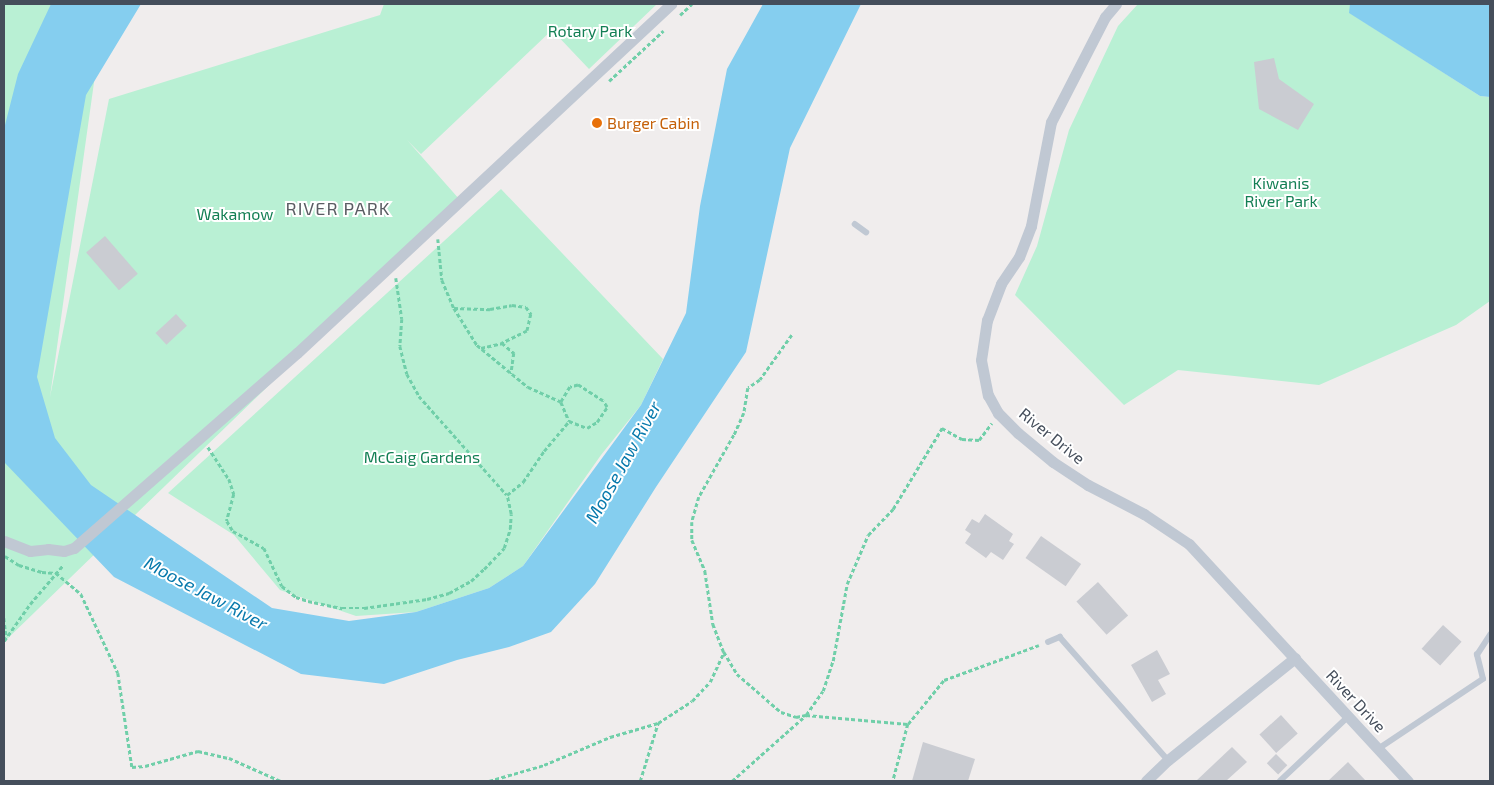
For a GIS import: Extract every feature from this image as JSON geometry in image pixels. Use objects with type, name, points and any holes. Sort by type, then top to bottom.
[{"type":"street","points":[[4,541],[30,551],[69,549],[297,353],[671,4]]},
{"type":"street","name":"River Drive","points":[[1116,4],[1106,17],[1051,122],[1031,226],[1019,257],[1001,284],[987,320],[980,360],[988,395],[998,413],[1018,433],[1053,462],[1088,485],[1144,514],[1188,544],[1408,781]]},
{"type":"street","points":[[1146,781],[1168,760],[1295,658]]},
{"type":"lane","points":[[855,224],[866,232]]},
{"type":"lane","points":[[1378,749],[1483,679],[1477,655],[1490,635]]},
{"type":"lane","points":[[1048,642],[1060,637],[1168,760]]},
{"type":"lane","points":[[1280,781],[1348,717]]},
{"type":"path","points":[[438,239],[442,280],[454,308],[480,348],[528,387],[561,402],[569,421],[587,428],[597,422],[607,407],[603,402],[578,385],[570,387],[561,402]]},
{"type":"path","points":[[207,445],[229,479],[234,494],[227,521],[233,531],[264,548],[277,578],[296,597],[342,608],[364,608],[427,599],[449,593],[471,581],[504,548],[511,521],[506,495],[419,396],[408,374],[400,346],[402,319],[396,278]]},
{"type":"path","points":[[454,308],[490,309],[512,304],[526,308],[531,314],[527,331],[502,343],[480,348]]},
{"type":"path","points":[[792,335],[760,380],[748,388],[744,413],[734,435],[699,497],[692,522],[692,540],[705,571],[713,624],[724,652],[737,674],[780,712],[796,717],[806,715],[908,724]]},
{"type":"path","points":[[502,343],[514,353],[511,374]]},
{"type":"path","points":[[732,781],[806,715],[823,691],[833,661],[847,584],[868,535],[893,509],[942,428],[962,439],[979,440],[998,413]]},
{"type":"path","points":[[506,495],[523,482],[544,451],[569,421]]},
{"type":"path","points":[[4,641],[6,635],[65,562],[69,549]]},
{"type":"path","points":[[4,556],[19,565],[42,572],[56,573],[80,594],[118,674],[132,767],[145,766],[198,751],[229,758],[281,781]]},
{"type":"path","points":[[4,618],[6,635]]},
{"type":"path","points":[[893,781],[908,724],[944,680],[1048,642]]},
{"type":"path","points":[[489,781],[544,765],[610,737],[658,723],[692,701],[710,682],[724,652]]},
{"type":"path","points":[[640,781],[658,723]]},
{"type":"green space","name":"Wakamow","points":[[4,4],[105,4],[50,397],[109,99],[380,15],[384,4],[657,4],[589,69],[552,30],[421,154],[407,140],[460,200],[4,642]]},
{"type":"green space","name":"Kiwanis River Park","points":[[1138,4],[1350,4],[1350,13],[1480,96],[1490,97],[1490,301],[1456,325],[1319,385],[1178,370],[1124,405],[1015,295],[1037,246],[1069,130],[1118,26]]},
{"type":"green space","name":"McCaig Gardens","points":[[501,189],[663,359],[641,405],[601,455],[523,566],[489,588],[416,612],[356,616],[280,590],[234,535],[168,493]]},
{"type":"water","name":"Moose Jaw River","points":[[51,4],[141,4],[86,95],[37,377],[55,438],[91,485],[272,608],[349,621],[416,612],[489,588],[523,566],[641,405],[686,313],[700,206],[727,69],[763,4],[861,4],[790,148],[746,352],[656,487],[595,584],[551,632],[509,647],[457,660],[384,684],[301,674],[114,577],[4,462],[4,129],[18,74]]},
{"type":"water","points":[[1350,4],[1490,4],[1490,97],[1480,96],[1349,13]]},
{"type":"building","points":[[1274,58],[1279,79],[1314,104],[1298,130],[1259,109],[1254,62]]},
{"type":"building","points":[[105,236],[138,274],[119,290],[86,252]]},
{"type":"building","points":[[176,314],[187,326],[166,345],[156,333]]},
{"type":"building","points":[[985,514],[1013,534],[1009,541],[1014,544],[1003,560],[991,552],[986,558],[965,543],[971,534],[965,530],[972,519],[979,523]]},
{"type":"building","points":[[1041,536],[1081,564],[1066,586],[1026,558]]},
{"type":"building","points":[[1098,582],[1128,615],[1107,635],[1076,601]]},
{"type":"building","points":[[1443,625],[1462,642],[1440,666],[1422,649]]},
{"type":"building","points":[[1157,650],[1170,674],[1158,680],[1166,694],[1152,702],[1131,665]]},
{"type":"building","points":[[1281,715],[1298,734],[1276,753],[1259,734]]},
{"type":"building","points":[[923,742],[975,759],[968,781],[912,781]]},
{"type":"building","points":[[1232,747],[1247,762],[1226,781],[1196,781]]},
{"type":"building","points":[[1276,754],[1287,765],[1278,775],[1267,763]]},
{"type":"building","points":[[1348,762],[1366,781],[1328,781]]},
{"type":"place","name":"Burger Cabin","points":[[597,123]]},
{"type":"district","name":"RIVER PARK","points":[[338,208]]},
{"type":"park label","name":"Rotary Park","points":[[590,31]]}]
